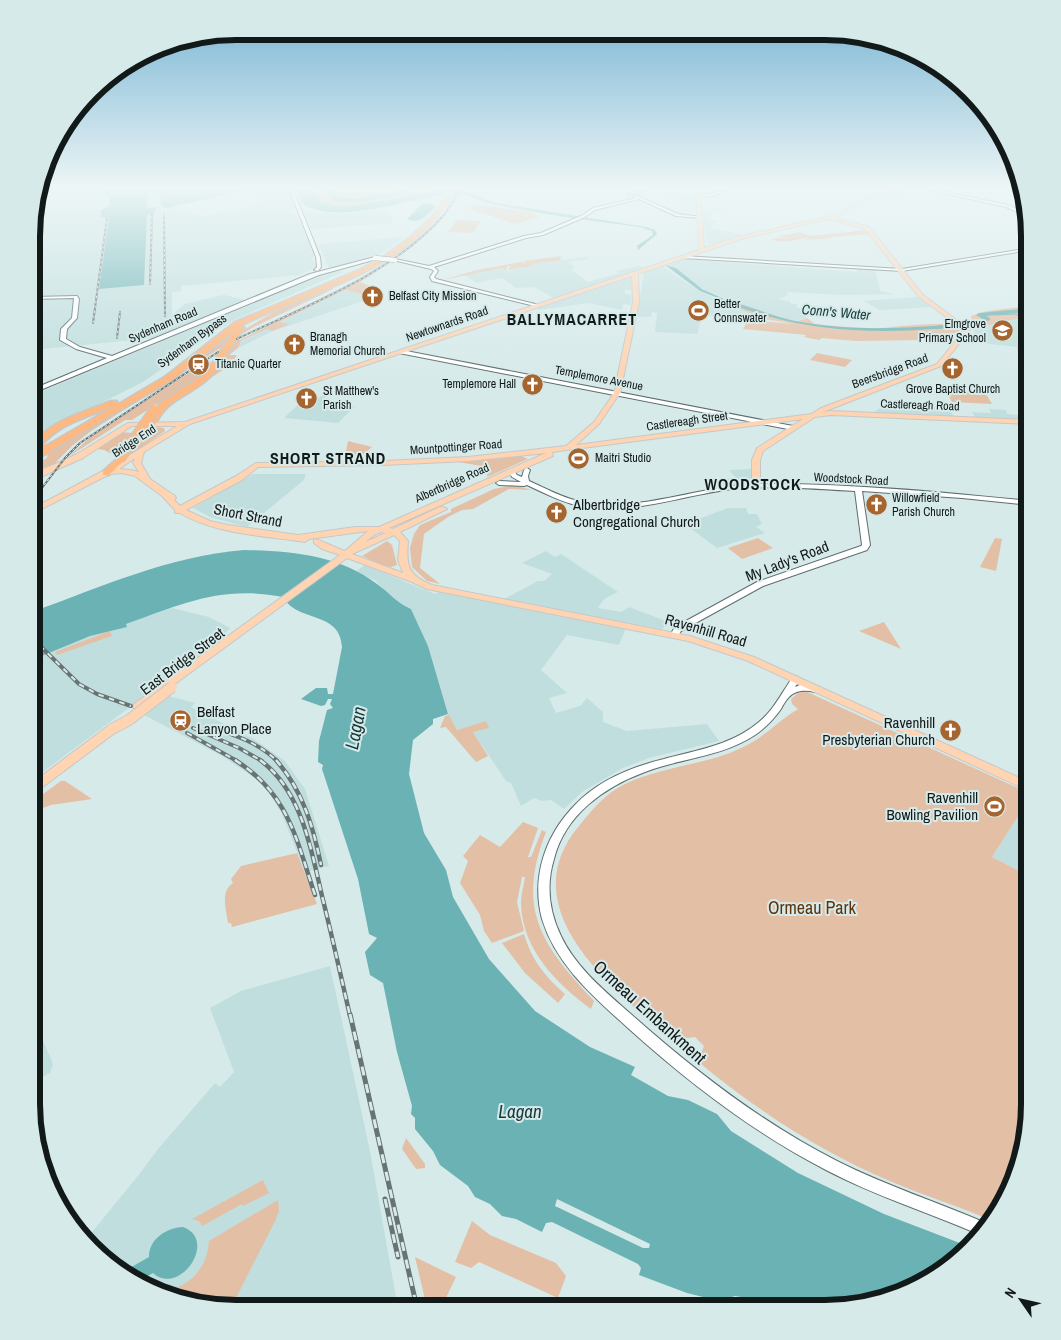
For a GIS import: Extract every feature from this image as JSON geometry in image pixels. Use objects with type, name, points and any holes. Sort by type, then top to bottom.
[{"type":"highway","name":"Sydenham Bypass","points":[[305,294],[357,271],[387,252]]},
{"type":"highway","name":"Sydenham Bypass","points":[[41,446],[56,428],[145,387],[178,366],[216,335],[242,319],[341,270],[357,271]]},
{"type":"highway","points":[[152,423],[152,419],[160,409],[206,377],[238,330],[305,294]]},
{"type":"highway","points":[[41,446],[169,378],[238,324],[305,294]]},
{"type":"highway","name":"Bridge End","points":[[106,473],[120,459],[154,410],[168,398],[203,376],[218,361]]},
{"type":"main road","name":"Newtownards Road","points":[[40,473],[80,456],[123,426],[134,423],[152,423],[169,428],[188,423],[624,277],[694,252]]},
{"type":"main road","name":"Beersbridge Road","points":[[756,486],[758,452],[823,409],[939,365],[967,329],[921,296],[887,252]]},
{"type":"main road","name":"Albertbridge Road","points":[[278,605],[349,552],[383,531],[456,496],[513,473],[566,448],[598,422],[617,393],[636,300],[634,282],[638,272]]},
{"type":"main road","points":[[636,300],[638,288],[641,286],[638,272]]},
{"type":"main road","points":[[624,277],[634,282]]},
{"type":"main road","points":[[823,409],[832,414]]},
{"type":"main road","name":"Castlereagh Road","points":[[810,416],[832,414],[1021,422]]},
{"type":"main road","name":"Castlereagh Street","points":[[566,448],[810,416]]},
{"type":"main road","name":"Newtownards Road","points":[[169,428],[188,423]]},
{"type":"main road","name":"Bridge End","points":[[40,508],[141,453],[169,428]]},
{"type":"main road","name":"Mountpottinger Road","points":[[204,496],[239,478],[256,465],[425,462],[566,448]]},
{"type":"main road","points":[[141,453],[137,463],[148,478],[179,506]]},
{"type":"main road","points":[[525,453],[531,458],[530,465]]},
{"type":"main road","points":[[106,473],[129,471],[148,478]]},
{"type":"main road","name":"Albertbridge Road","points":[[349,552],[383,531],[423,518],[499,483],[513,473]]},
{"type":"main road","points":[[179,506],[204,496]]},
{"type":"main road","points":[[179,506],[204,496]]},
{"type":"main road","name":"Short Strand","points":[[179,506],[193,516],[222,526],[317,541],[383,531]]},
{"type":"main road","points":[[383,531],[420,516],[434,513]]},
{"type":"main road","points":[[384,568],[404,568],[402,551],[404,541],[423,518]]},
{"type":"main road","name":"Short Strand","points":[[298,538],[360,529],[383,531]]},
{"type":"main road","points":[[383,531],[401,536],[404,541]]},
{"type":"main road","points":[[383,531],[402,551]]},
{"type":"main road","points":[[317,541],[325,547],[349,552],[413,579]]},
{"type":"main road","name":"Ravenhill Road","points":[[404,568],[413,579],[447,592],[674,635],[741,654],[1021,783]]},
{"type":"main road","name":"East Bridge Street","points":[[40,783],[266,616],[278,605]]},
{"type":"street","points":[[316,252],[323,264],[324,270]]},
{"type":"street","points":[[430,267],[479,252]]},
{"type":"street","points":[[682,257],[910,269],[1015,252]]},
{"type":"street","points":[[316,272],[319,267],[318,257]]},
{"type":"street","points":[[316,272],[341,270],[375,258],[395,260],[430,267],[436,271],[432,277],[434,280],[537,306]]},
{"type":"street","name":"Sydenham Road","points":[[302,280],[307,275],[316,272]]},
{"type":"street","name":"Sydenham Road","points":[[40,388],[302,280],[316,272]]},
{"type":"street","points":[[40,298],[75,297],[77,299],[74,318],[64,329],[63,340],[78,348],[112,358]]},
{"type":"street","name":"Templemore Avenue","points":[[401,352],[793,428]]},
{"type":"street","points":[[98,353],[119,356]]},
{"type":"street","points":[[499,483],[529,483],[525,476],[530,465]]},
{"type":"street","name":"Woodstock Road","points":[[513,473],[555,496],[580,504],[610,508],[644,505],[700,492],[756,486],[858,490],[1021,502]]},
{"type":"street","name":"My Lady's Road","points":[[674,635],[678,629],[760,584],[864,548],[866,545],[858,490]]},
{"type":"street","name":"Ormeau Embankment","points":[[796,680],[777,710],[763,724],[740,740],[715,750],[641,770],[615,781],[580,805],[559,831],[545,864],[544,898],[549,922],[562,950],[613,1006],[677,1063],[736,1107],[796,1146],[860,1180],[977,1227]]},
{"type":"street","points":[[787,694],[802,688],[816,689]]},
{"type":"shaded area","points":[[40,252],[312,252],[314,256],[312,259],[317,266],[300,275],[181,286],[181,291],[172,292],[172,315],[185,304],[224,295],[245,300],[153,338],[40,349]]},
{"type":"shaded area","points":[[322,252],[383,252],[375,257],[328,267]]},
{"type":"shaded area","points":[[587,257],[590,259],[568,262],[575,267],[571,270],[588,282],[619,273],[615,271],[639,266],[645,268],[630,273],[632,290],[625,290],[625,294],[632,295],[631,305],[623,304],[622,310],[588,303],[540,310],[535,308],[556,299],[534,287],[516,288],[502,278],[477,283],[464,275],[502,268],[506,271],[533,266],[531,264]]},
{"type":"shaded area","points":[[685,259],[857,272],[857,269],[875,270],[880,291],[894,294],[844,295],[787,292],[788,295],[778,299],[791,302],[791,304],[797,304],[796,307],[817,313],[795,322],[753,309],[707,291],[695,285],[676,268],[667,265]]},
{"type":"shaded area","points":[[662,266],[699,291],[752,314],[741,319],[702,315],[697,334],[655,332],[657,313],[652,312],[651,317],[637,317],[644,272]]},
{"type":"shaded area","points":[[333,270],[343,272],[236,319],[217,330],[143,382],[40,434],[40,392]]},
{"type":"shaded area","points":[[345,290],[372,298],[273,331],[238,348],[241,342]]},
{"type":"shaded area","points":[[918,297],[931,307],[880,310],[864,301]]},
{"type":"shaded area","name":"Elmgrove Primary School","points":[[1013,318],[1021,319],[1021,359],[1018,359],[1017,347],[965,341],[969,335],[975,333],[970,327],[990,325]]},
{"type":"shaded area","points":[[326,392],[331,392],[322,401],[355,406],[338,423],[284,418],[303,400],[314,402]]},
{"type":"shaded area","points":[[895,405],[948,407],[954,417],[872,414],[880,408],[889,409]]},
{"type":"shaded area","points":[[989,409],[1006,410],[1007,414],[1018,415],[1021,419],[975,417],[972,412],[991,413]]},
{"type":"shaded area","points":[[751,469],[752,481],[750,483],[711,487],[706,483],[735,477],[729,470]]},
{"type":"shaded area","points":[[253,474],[306,474],[304,480],[247,527],[210,517],[193,508]]},
{"type":"shaded area","points":[[813,476],[861,484],[858,488],[816,485]]},
{"type":"shaded area","points":[[728,508],[746,508],[748,514],[757,514],[762,524],[756,527],[765,533],[717,548],[690,528],[699,526],[693,521]]},
{"type":"shaded area","points":[[546,551],[555,557],[561,554],[618,592],[604,599],[598,608],[621,612],[629,607],[669,622],[662,629],[628,623],[619,645],[567,635],[541,670],[567,693],[549,698],[556,713],[580,706],[587,698],[603,712],[603,722],[627,731],[707,724],[719,741],[649,758],[623,768],[582,792],[564,809],[551,800],[542,801],[534,798],[521,806],[511,783],[506,781],[473,732],[488,728],[486,721],[457,730],[448,714],[428,646],[411,609],[398,604],[376,581],[356,571],[365,565],[435,594],[446,588],[504,599],[538,581],[544,581],[552,574],[522,563]]},
{"type":"shaded area","points":[[172,608],[209,617],[230,628],[219,641],[40,774],[40,657],[94,634]]},
{"type":"shaded area","points":[[169,696],[195,703],[191,707],[254,739],[285,761],[305,789],[329,866],[305,872],[281,812],[265,787],[255,778],[222,756],[144,715]]},
{"type":"shaded area","points":[[1021,812],[1021,872],[992,857]]},
{"type":"shaded area","points":[[330,966],[370,1151],[397,1300],[223,1300],[198,1296],[173,1290],[138,1274],[97,1243],[90,1234],[158,1149],[215,1083],[220,1087],[234,1072],[210,1008],[241,991]]},
{"type":"shaded area","points":[[40,1033],[53,1064],[50,1073],[40,1079]]},
{"type":"green space","points":[[561,256],[560,259],[563,260],[531,264],[533,266],[508,270],[510,266],[507,266],[506,271],[502,268],[442,280],[477,270]]},
{"type":"green space","points":[[381,269],[360,282],[375,288],[366,291],[373,293],[367,295],[345,290],[280,322],[289,324],[273,331],[267,329],[241,341],[238,348],[229,355],[237,355],[230,365],[184,396],[180,396],[211,376],[220,365],[235,339],[240,340]]},
{"type":"green space","points":[[333,287],[333,289],[237,337],[251,325],[288,305]]},
{"type":"green space","points":[[714,298],[720,298],[751,310],[735,302],[795,322],[807,318],[815,324],[848,327],[881,328],[947,324],[962,329],[959,331],[960,333],[920,336],[925,340],[856,341],[822,338],[819,340],[804,337],[806,335],[743,329],[748,320],[794,324],[747,316],[751,314]]},
{"type":"green space","points":[[1021,307],[1021,319],[979,326],[970,326],[962,323],[972,320],[971,316],[987,311]]},
{"type":"green space","points":[[255,317],[231,335],[222,347],[91,431],[73,445],[52,466],[42,468],[42,461],[47,458],[48,452],[179,374],[237,328]]},
{"type":"green space","points":[[817,353],[852,360],[845,367],[810,360]]},
{"type":"green space","points":[[209,360],[211,366],[206,372],[132,420],[125,420],[68,457],[94,434]]},
{"type":"green space","points":[[946,391],[985,392],[992,404],[952,402]]},
{"type":"green space","points":[[146,426],[164,428],[165,431],[127,458],[125,456]]},
{"type":"green space","points":[[121,432],[132,433],[118,457],[104,450],[97,449]]},
{"type":"green space","points":[[348,441],[372,447],[355,461],[344,461]]},
{"type":"green space","points":[[521,456],[528,459],[487,477],[488,467],[458,462]]},
{"type":"green space","points":[[509,486],[532,490],[509,489],[473,509],[462,510],[448,517],[424,534],[420,568],[440,584],[427,581],[412,567],[410,548],[414,534],[420,525],[451,512],[451,509],[494,489]]},
{"type":"green space","points":[[758,538],[773,548],[742,559],[728,548]]},
{"type":"green space","points":[[995,538],[1002,539],[996,571],[980,567]]},
{"type":"green space","points":[[387,541],[392,545],[397,565],[384,566],[362,556]]},
{"type":"green space","points":[[884,622],[901,649],[859,631]]},
{"type":"green space","points":[[110,631],[112,636],[57,655],[55,652]]},
{"type":"green space","name":"Ormeau Park","points":[[805,691],[1021,789],[1021,812],[992,857],[1021,872],[1021,1117],[1011,1167],[1001,1191],[984,1218],[866,1171],[792,1130],[746,1099],[701,1064],[700,1056],[704,1046],[695,1037],[672,1040],[623,997],[577,945],[562,917],[556,887],[561,857],[579,826],[604,798],[616,789],[638,778],[703,761],[735,751],[749,744],[798,709],[792,704],[791,699],[798,693]]},
{"type":"green space","points":[[449,715],[457,730],[486,721],[489,728],[473,732],[488,756],[476,762],[446,727],[440,728],[445,716]]},
{"type":"green space","points":[[61,781],[65,781],[92,799],[51,805],[40,809],[40,796]]},
{"type":"green space","points":[[523,822],[538,828],[528,857],[531,857],[542,830],[546,832],[537,859],[533,883],[534,905],[539,924],[560,962],[594,1001],[591,1009],[554,977],[535,951],[523,920],[521,900],[525,877],[522,877],[517,902],[524,931],[492,943],[484,931],[480,915],[460,883],[468,861],[463,856],[480,835],[500,847]]},
{"type":"green space","points":[[297,853],[317,904],[232,927],[231,923],[228,923],[225,896],[226,891],[233,883],[231,879],[241,866]]},
{"type":"green space","points":[[524,934],[535,960],[565,994],[558,1003],[525,973],[502,943]]},
{"type":"green space","points":[[406,1138],[425,1164],[425,1168],[416,1169],[402,1149]]},
{"type":"green space","points":[[263,1180],[269,1193],[243,1206],[242,1204],[202,1226],[199,1221],[192,1219]]},
{"type":"green space","points":[[278,1200],[279,1211],[276,1219],[235,1300],[198,1296],[171,1289],[186,1283],[200,1270],[209,1241]]},
{"type":"green space","points":[[472,1221],[490,1235],[556,1263],[566,1276],[558,1298],[479,1262],[471,1268],[455,1262]]},
{"type":"green space","points":[[415,1257],[456,1277],[445,1300],[425,1300]]},
{"type":"water","points":[[104,252],[145,252],[144,285],[99,289]]},
{"type":"water","points":[[665,265],[676,268],[702,289],[751,311],[700,291]]},
{"type":"water","name":"Lagan","points":[[244,550],[314,556],[362,574],[382,587],[401,604],[411,609],[428,646],[448,714],[433,719],[433,724],[413,740],[409,774],[424,833],[446,870],[453,897],[489,959],[535,1011],[590,1047],[635,1067],[631,1075],[668,1096],[688,1100],[717,1114],[731,1131],[798,1173],[884,1214],[963,1244],[934,1267],[912,1280],[888,1290],[863,1296],[838,1300],[761,1300],[735,1296],[715,1300],[687,1293],[639,1275],[641,1268],[638,1264],[552,1222],[546,1223],[542,1232],[516,1219],[502,1216],[490,1204],[475,1197],[468,1186],[440,1165],[433,1151],[415,1129],[415,1118],[411,1114],[412,1106],[397,1052],[383,983],[370,975],[365,952],[377,938],[369,934],[358,879],[322,769],[323,765],[318,762],[319,741],[327,710],[333,708],[330,704],[332,699],[328,699],[325,705],[321,706],[301,699],[316,688],[327,688],[328,694],[333,694],[342,647],[339,635],[334,627],[298,611],[289,605],[283,597],[240,593],[203,598],[184,604],[126,624],[127,627],[90,636],[40,657],[40,609],[136,574],[188,559]],"holes":[[[557,1199],[650,1244],[649,1248],[643,1248],[555,1206]]]},
{"type":"water","points":[[183,1227],[193,1234],[197,1243],[196,1254],[191,1264],[183,1272],[174,1278],[163,1278],[153,1273],[145,1278],[129,1268],[149,1257],[155,1240],[165,1232]]},
{"type":"waterway","name":"Conn's Water","points":[[740,306],[767,316],[796,323],[858,329],[920,328],[979,323],[988,319],[979,315],[1021,311]]},
{"type":"waterway","points":[[996,315],[1014,314],[1021,316]]},
{"type":"railway","points":[[93,323],[103,252]]},
{"type":"railway","points":[[150,284],[151,252]]},
{"type":"railway","points":[[164,252],[165,316]]},
{"type":"railway","points":[[237,339],[347,287],[404,252]]},
{"type":"railway","points":[[117,338],[120,312]]},
{"type":"railway","points":[[40,491],[65,458],[80,443],[218,352]]},
{"type":"railway","points":[[40,646],[79,684],[97,694],[131,706]]},
{"type":"railway","points":[[210,727],[254,744],[276,760]]},
{"type":"railway","points":[[193,728],[239,748],[262,761]]},
{"type":"railway","points":[[187,733],[237,761]]},
{"type":"railway","points":[[235,760],[253,773],[268,788],[279,803],[296,837],[315,895]]},
{"type":"railway","points":[[260,760],[286,788],[303,822],[314,859],[350,1016]]},
{"type":"railway","points":[[276,760],[293,784],[306,809],[321,865]]},
{"type":"railway","points":[[350,1014],[415,1300]]},
{"type":"railway","points":[[385,1199],[398,1257]]},
{"type":"place","name":"Belfast City Mission","points":[[373,296]]},
{"type":"place","name":"Better Connswater","points":[[698,311]]},
{"type":"place","name":"Elmgrove Primary School","points":[[1002,331]]},
{"type":"place","name":"Branagh Memorial Church","points":[[294,344]]},
{"type":"place","name":"Titanic Quarter","points":[[199,364]]},
{"type":"place","name":"Grove Baptist Church","points":[[953,368]]},
{"type":"place","name":"Templemore Hall","points":[[532,384]]},
{"type":"place","name":"St Matthew's Parish","points":[[307,398]]},
{"type":"place","name":"Maitri Studio","points":[[579,458]]},
{"type":"place","name":"Willowfield Parish Church","points":[[876,505]]},
{"type":"place","name":"Albertbridge Congregational Church","points":[[557,513]]},
{"type":"place","name":"Belfast Lanyon Place","points":[[181,720]]},
{"type":"place","name":"Ravenhill Presbyterian Church","points":[[951,731]]},
{"type":"place","name":"Ravenhill Bowling Pavilion","points":[[994,806]]},
{"type":"district","name":"BALLYMACARRET","points":[[572,319]]},
{"type":"district","name":"SHORT STRAND","points":[[328,458]]},
{"type":"district","name":"WOODSTOCK","points":[[753,484]]}]
